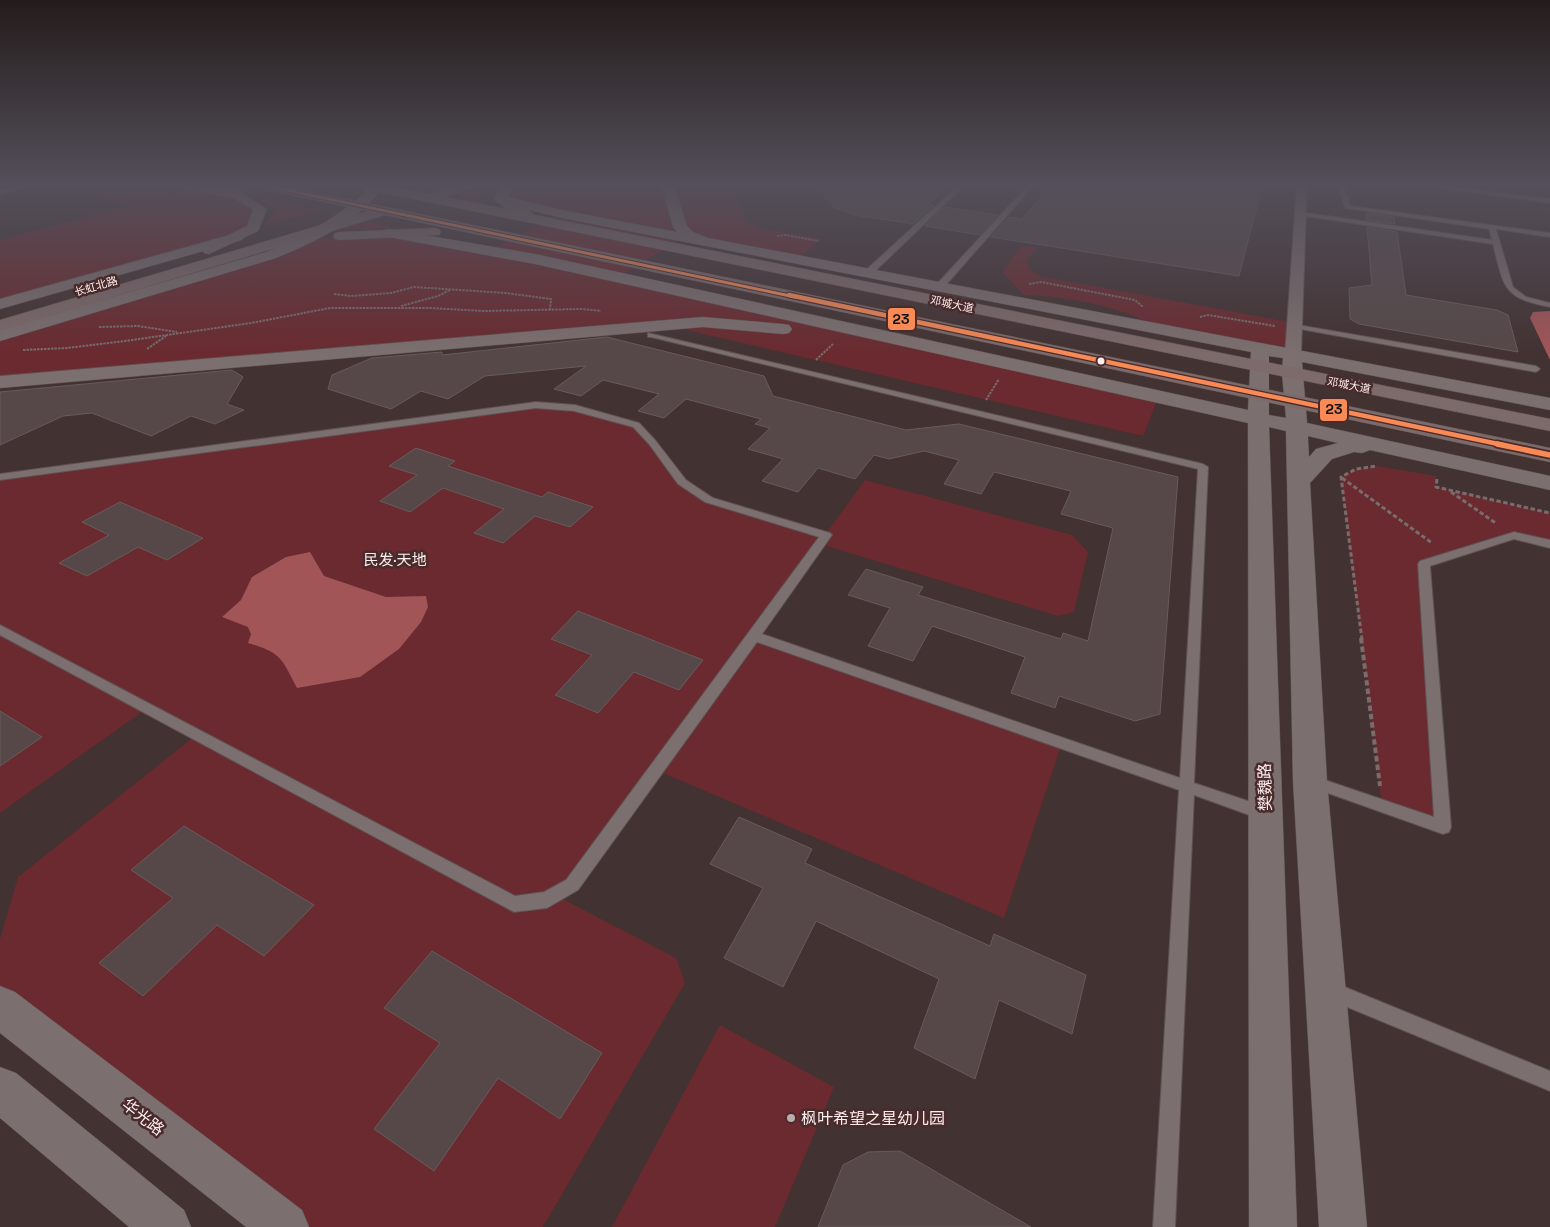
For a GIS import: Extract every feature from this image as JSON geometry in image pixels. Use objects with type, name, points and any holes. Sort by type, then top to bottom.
[{"type":"highway","points":[[190,260],[230,240]]},
{"type":"highway","name":"长虹北路","points":[[0,314],[254,240]]},
{"type":"highway","name":"长虹北路","points":[[0,326],[287,240]]},
{"type":"highway","points":[[212,264],[312,240]]},
{"type":"highway","name":"邓城大道","points":[[528,240],[1259,382],[1293,364],[1550,425]]},
{"type":"highway","name":"邓城大道","points":[[631,240],[1259,382],[1296,414],[1550,456]]},
{"type":"street","points":[[0,304],[225,240]]},
{"type":"street","points":[[0,336],[271,255],[305,240]]},
{"type":"street","points":[[434,240],[535,259],[1139,392],[1215,416],[1230,424],[1249,447],[1259,472]]},
{"type":"street","points":[[700,240],[940,286],[1259,382],[1296,414],[1404,451]]},
{"type":"street","points":[[707,240],[725,245]]},
{"type":"street","points":[[1299,240],[1293,364],[1310,782],[1327,988],[1343,1227]]},
{"type":"street","points":[[0,382],[703,322],[902,340]]},
{"type":"street","points":[[1293,364],[1550,404]]},
{"type":"street","points":[[1139,392],[1259,382]]},
{"type":"street","name":"樊魏路","points":[[1259,382],[1273,1227]]},
{"type":"street","points":[[1298,483],[1324,454],[1353,445],[1404,451],[1550,483]]},
{"type":"street","name":"华光路","points":[[0,1007],[285,1227]]},
{"type":"street","points":[[0,1089],[167,1227]]},
{"type":"lane","points":[[868,273],[903,240]]},
{"type":"lane","points":[[940,286],[981,240]]},
{"type":"lane","points":[[1477,240],[1496,243],[1510,288],[1519,296],[1532,302],[1550,305]]},
{"type":"lane","points":[[1294,328],[1536,370]]},
{"type":"lane","points":[[650,335],[1203,467],[1164,1227]]},
{"type":"lane","points":[[0,477],[507,409],[536,406],[575,408],[636,425],[652,442],[682,482],[709,500],[826,535],[572,885],[547,900],[514,904],[0,629]]},
{"type":"lane","points":[[1310,782],[1443,827],[1424,564],[1514,535],[1550,544]]},
{"type":"lane","points":[[754,636],[1265,814]]},
{"type":"lane","points":[[1327,988],[1550,1080]]},
{"type":"path","points":[[1024,285],[1041,282],[1135,300],[1146,309]]},
{"type":"path","points":[[334,294],[351,296],[391,293],[414,287],[506,293],[551,299],[550,310]]},
{"type":"path","points":[[396,308],[438,296],[450,290]]},
{"type":"path","points":[[18,350],[66,348],[180,333],[251,323],[316,309],[396,308],[483,311],[582,309],[615,312],[632,328]]},
{"type":"path","points":[[1194,318],[1208,315],[1294,328]]},
{"type":"path","points":[[97,327],[138,326],[180,333]]},
{"type":"path","points":[[816,360],[842,335]]},
{"type":"path","points":[[36,349],[42,344]]},
{"type":"path","points":[[1341,477],[1356,469],[1378,466],[1386,467]]},
{"type":"path","points":[[1436,476],[1445,479],[1436,478],[1436,487],[1550,513]]},
{"type":"path","points":[[1341,477],[1449,556]]},
{"type":"path","points":[[1341,477],[1382,806]]},
{"type":"path","points":[[1448,490],[1514,535]]},
{"type":"shaded area","points":[[0,240],[212,240],[0,304]]},
{"type":"shaded area","points":[[312,240],[432,240],[489,250],[508,240],[679,240],[618,277],[1158,398],[1143,436],[665,325],[0,382],[0,336],[302,242]]},
{"type":"shaded area","points":[[712,240],[820,240],[796,259]]},
{"type":"shaded area","points":[[1021,246],[1037,248],[1027,260],[1029,268],[1039,276],[1295,323],[1293,354],[1137,324],[1139,318],[1098,305],[1068,299],[1024,295],[1002,272]]},
{"type":"shaded area","points":[[1550,311],[1550,360],[1530,318],[1533,312]]},
{"type":"shaded area","points":[[536,405],[575,408],[636,425],[682,482],[709,500],[825,535],[865,480],[1072,535],[1088,552],[1074,612],[1058,616],[820,544],[754,636],[1062,743],[1004,918],[656,770],[555,895],[676,958],[685,983],[543,1227],[285,1227],[0,1007],[0,939],[18,877],[196,735],[146,709],[0,813],[0,477]]},
{"type":"shaded area","points":[[1378,466],[1436,476],[1436,487],[1550,513],[1550,544],[1514,535],[1424,564],[1443,827],[1382,806],[1341,477],[1356,469]]},
{"type":"shaded area","points":[[310,552],[324,576],[386,597],[426,596],[428,607],[421,622],[399,649],[360,677],[297,688],[279,658],[268,650],[248,643],[251,634],[248,627],[222,617],[241,600],[252,577],[286,557]]},
{"type":"shaded area","points":[[720,1025],[834,1087],[775,1227],[612,1227]]},
{"type":"building","points":[[1012,240],[1248,240],[1239,276]]},
{"type":"building","points":[[1368,240],[1398,240],[1406,295],[1497,310],[1508,315],[1518,352],[1359,324],[1350,319],[1349,288],[1372,285]]},
{"type":"building","points":[[607,337],[764,376],[773,396],[906,430],[959,424],[1178,477],[1160,714],[1135,721],[1059,696],[1055,708],[1011,693],[1025,657],[932,626],[913,661],[868,646],[890,608],[848,595],[866,569],[923,587],[918,595],[1061,639],[1063,633],[1088,641],[1113,528],[1061,514],[1071,491],[994,472],[981,494],[944,484],[959,460],[924,451],[889,459],[874,455],[855,479],[818,468],[798,492],[762,481],[783,459],[748,449],[770,428],[755,424],[761,419],[686,399],[664,418],[638,411],[659,394],[603,380],[581,396],[554,389],[586,366],[485,376],[448,399],[421,391],[391,409],[328,389],[332,375],[372,358],[442,352],[442,355]]},
{"type":"building","points":[[232,370],[243,377],[227,404],[244,410],[215,424],[191,416],[151,436],[92,413],[63,416],[0,445],[0,392]]},
{"type":"building","points":[[416,448],[455,461],[448,466],[542,497],[548,492],[593,507],[570,527],[535,516],[503,543],[474,533],[504,509],[443,488],[410,512],[380,501],[417,475],[389,466]]},
{"type":"building","points":[[120,502],[203,538],[167,560],[138,547],[87,576],[59,563],[109,535],[82,522]]},
{"type":"building","points":[[578,611],[703,660],[679,690],[634,672],[598,713],[555,695],[592,655],[551,639]]},
{"type":"building","points":[[0,711],[42,737],[0,766]]},
{"type":"building","points":[[739,817],[812,849],[805,863],[990,946],[994,934],[1086,975],[1072,1034],[999,1000],[975,1079],[914,1048],[939,979],[816,921],[783,987],[724,958],[763,888],[710,864]]},
{"type":"building","points":[[184,826],[314,905],[264,956],[217,925],[143,996],[99,963],[173,898],[131,870]]},
{"type":"building","points":[[432,951],[602,1053],[560,1119],[498,1078],[434,1171],[374,1129],[440,1043],[384,1008]]},
{"type":"building","points":[[900,1151],[1031,1227],[818,1227],[843,1165],[868,1152]]},
{"type":"transit line","name":"23","points":[[526,240],[1550,455]]},
{"type":"place","name":"枫叶希望之星幼儿园","points":[[791,1118]]},
{"type":"district","name":"民发·天地","points":[[395,559]]}]
